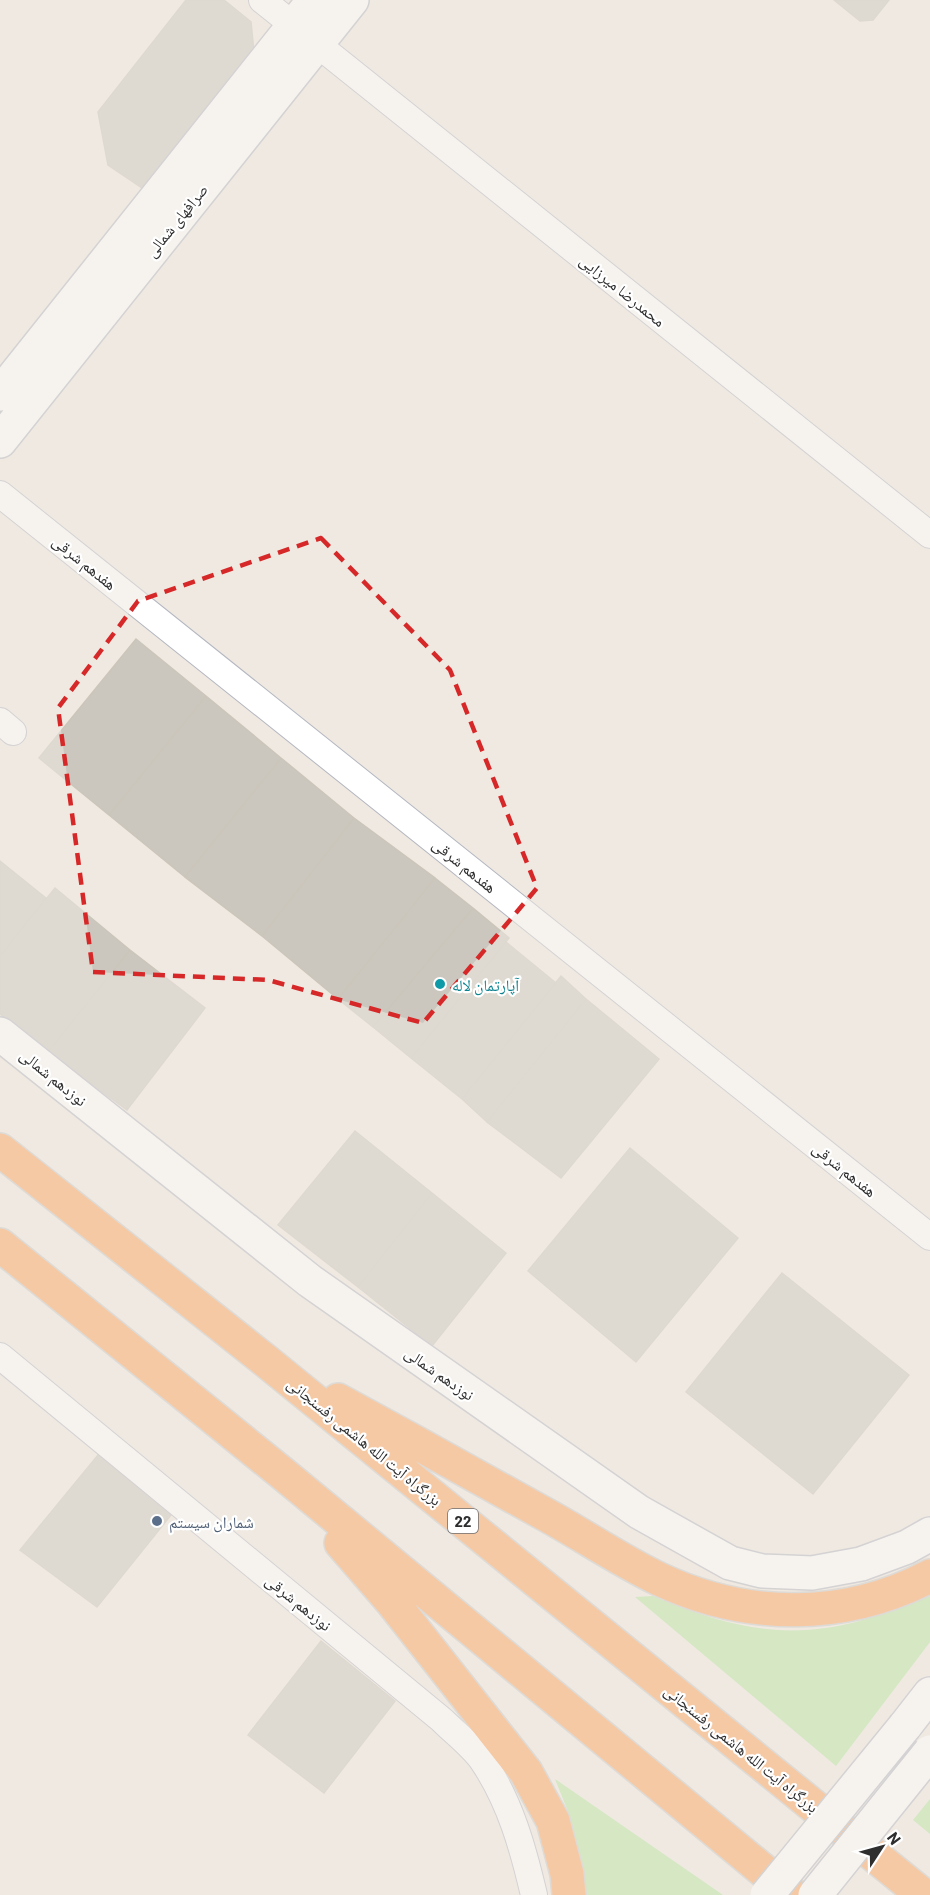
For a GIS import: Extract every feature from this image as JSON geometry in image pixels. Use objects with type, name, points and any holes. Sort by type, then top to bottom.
[{"type":"highway","name":"بزرگراه آیت الله هاشمی رفسنجانی","points":[[0,1150],[266,1361],[923,1895]]},
{"type":"highway","points":[[0,1245],[282,1473],[793,1895]]},
{"type":"highway","points":[[266,1361],[658,1579],[717,1601],[773,1611],[839,1608],[877,1598],[930,1576]]},
{"type":"highway","points":[[282,1473],[393,1603],[526,1772],[553,1821],[567,1874],[569,1895]]},
{"type":"street","name":"محمدرضا میرزایی","points":[[262,0],[930,535]]},
{"type":"street","name":"صرافهای شمالی","points":[[0,441],[305,35],[314,0]]},
{"type":"street","name":"صرافهای شمالی","points":[[0,394],[305,35],[352,0]]},
{"type":"street","name":"هفدهم شرقی","points":[[0,494],[930,1237]]},
{"type":"street","name":"نوزدهم شمالی","points":[[0,1034],[310,1281],[639,1512],[730,1563],[762,1571],[812,1573],[861,1564],[907,1547],[930,1534]]},
{"type":"street","name":"نوزدهم شرقی","points":[[0,1356],[442,1720],[481,1759],[507,1805],[524,1850],[534,1895]]},
{"type":"street","points":[[767,1895],[930,1694]]},
{"type":"street","points":[[815,1895],[930,1752]]},
{"type":"highlighted area","points":[[321,538],[450,670],[537,888],[423,1023],[268,980],[93,972],[58,708],[138,601]]},
{"type":"green space","points":[[653,1596],[727,1622],[760,1628],[792,1630],[823,1628],[856,1622],[930,1596],[930,1642],[836,1766],[635,1597]]},
{"type":"green space","points":[[555,1779],[723,1895],[586,1895],[567,1809]]},
{"type":"green space","points":[[930,1799],[930,1834],[913,1820]]},
{"type":"building","points":[[186,0],[224,0],[251,22],[254,52],[148,192],[108,165],[98,112]]},
{"type":"building","points":[[834,0],[889,0],[873,20],[860,21]]},
{"type":"building","points":[[136,639],[206,696],[109,815],[39,758]]},
{"type":"building","points":[[206,696],[281,758],[185,877],[109,815]]},
{"type":"building","points":[[281,758],[354,818],[262,936],[185,877]]},
{"type":"building","points":[[354,818],[435,878],[338,999],[262,936]]},
{"type":"building","points":[[0,861],[46,898],[0,956]]},
{"type":"building","points":[[435,878],[473,908],[373,1027],[338,999]]},
{"type":"building","points":[[55,888],[130,950],[48,1052],[0,1014],[0,956]]},
{"type":"building","name":"آپارتمان لاله","points":[[473,908],[509,938],[411,1058],[373,1027]]},
{"type":"building","points":[[506,942],[556,983],[462,1099],[411,1058]]},
{"type":"building","points":[[130,950],[205,1008],[127,1110],[48,1052]]},
{"type":"building","points":[[561,976],[586,999],[487,1122],[462,1099]]},
{"type":"building","points":[[586,999],[659,1059],[561,1178],[487,1122]]},
{"type":"building","points":[[355,1131],[432,1193],[358,1287],[278,1225]]},
{"type":"building","points":[[630,1148],[738,1238],[636,1362],[528,1271]]},
{"type":"building","points":[[432,1193],[506,1253],[432,1346],[358,1287]]},
{"type":"building","points":[[782,1273],[909,1375],[813,1494],[686,1392]]},
{"type":"building","points":[[98,1455],[171,1515],[97,1607],[20,1550]]},
{"type":"building","points":[[321,1641],[395,1701],[324,1793],[248,1735]]},
{"type":"place","name":"آپارتمان لاله","points":[[440,984]]},
{"type":"place","name":"شماران سیستم","points":[[157,1521]]}]
